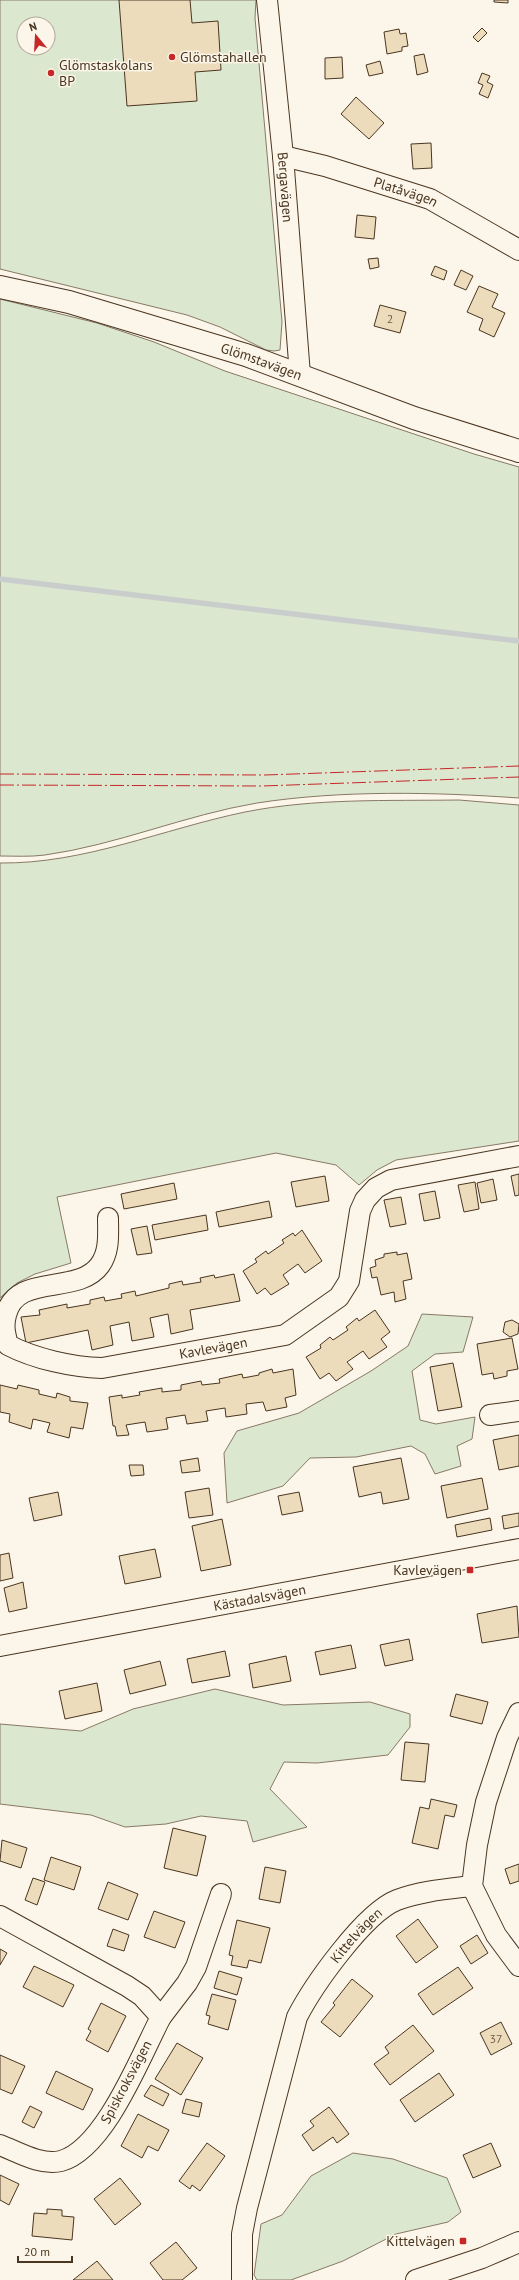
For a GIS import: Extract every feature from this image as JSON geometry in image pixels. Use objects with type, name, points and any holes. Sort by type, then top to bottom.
[{"type":"main road","name":"Glömstavägen","points":[[0,287],[69,302],[246,355],[414,418],[519,451]]},
{"type":"street","name":"Bergavägen","points":[[267,0],[283,156],[300,375]]},
{"type":"street","name":"Platåvägen","points":[[283,156],[325,166],[430,199],[519,250]]},
{"type":"street","name":"Kavlevägen","points":[[108,1218],[108,1248],[101,1264],[93,1273],[77,1280],[25,1291],[13,1300],[8,1308],[5,1319],[4,1333],[8,1345],[23,1353],[85,1367],[102,1368],[284,1335],[339,1297],[349,1281],[360,1211],[364,1200],[376,1188],[391,1180],[519,1156]]},
{"type":"street","points":[[490,1414],[519,1410]]},
{"type":"street","name":"Kästadalsvägen","points":[[0,1646],[519,1549]]},
{"type":"street","points":[[519,1713],[507,1738],[486,1802],[477,1845],[472,1886],[496,1934],[519,1966]]},
{"type":"street","name":"Kittelvägen","points":[[242,2280],[242,2234],[247,2208],[296,2017],[308,1996],[345,1947],[374,1916],[395,1901],[422,1893],[472,1886]]},
{"type":"street","name":"Spiskroksvägen","points":[[0,2145],[44,2161],[60,2161],[75,2155],[101,2130],[120,2097],[160,2017],[177,1999],[196,1967],[221,1894]]},
{"type":"street","points":[[0,1916],[127,1986],[142,1996],[160,2017]]},
{"type":"street","points":[[416,2280],[482,2258],[519,2242]]},
{"type":"green space","points":[[0,0],[256,0],[255,18],[282,322],[280,350],[266,350],[220,327],[187,315],[0,269]]},
{"type":"green space","points":[[0,299],[97,323],[154,342],[225,371],[474,454],[519,467],[519,798],[454,794],[388,793],[289,799],[230,808],[72,850],[39,856],[0,856]]},
{"type":"green space","points":[[459,800],[519,805],[519,1141],[396,1160],[377,1170],[359,1185],[336,1165],[276,1153],[57,1197],[71,1263],[35,1274],[17,1283],[0,1298],[0,863],[31,862],[93,852],[214,819],[245,812],[298,804],[352,801]]},
{"type":"green space","points":[[422,1314],[473,1317],[463,1352],[435,1354],[412,1371],[420,1420],[436,1424],[475,1417],[472,1439],[457,1446],[461,1466],[435,1474],[425,1454],[411,1446],[356,1457],[310,1458],[283,1486],[227,1503],[224,1453],[237,1431],[299,1413],[371,1371],[408,1346]]},
{"type":"green space","points":[[215,1689],[283,1705],[370,1702],[410,1714],[410,1727],[388,1755],[317,1763],[284,1762],[270,1789],[307,1827],[253,1842],[247,1821],[201,1816],[166,1824],[125,1827],[91,1815],[0,1804],[0,1724],[81,1731],[133,1709]]},
{"type":"green space","points":[[353,2153],[393,2159],[447,2178],[461,2212],[448,2222],[396,2234],[343,2261],[291,2280],[257,2280],[254,2275],[261,2224],[282,2215],[311,2176]]},
{"type":"building","name":"Glömstahallen","points":[[119,0],[190,0],[192,23],[218,21],[221,70],[195,72],[197,101],[127,106]]},
{"type":"building","points":[[494,0],[508,0],[508,3],[494,2]]},
{"type":"building","points":[[482,28],[487,33],[478,42],[473,37]]},
{"type":"building","points":[[399,29],[400,34],[406,33],[408,46],[402,47],[402,51],[387,54],[384,32]]},
{"type":"building","points":[[424,54],[428,72],[417,75],[414,56]]},
{"type":"building","points":[[342,57],[343,78],[325,79],[325,58]]},
{"type":"building","points":[[380,61],[383,73],[369,76],[366,65]]},
{"type":"building","points":[[482,73],[490,76],[487,82],[493,85],[488,98],[479,94],[483,85],[478,83]]},
{"type":"building","points":[[356,97],[384,123],[369,139],[341,114]]},
{"type":"building","points":[[431,143],[432,168],[413,169],[411,144]]},
{"type":"building","points":[[357,215],[376,217],[374,239],[355,237]]},
{"type":"building","points":[[378,258],[379,267],[370,269],[368,259]]},
{"type":"building","points":[[435,266],[447,271],[444,280],[431,275]]},
{"type":"building","points":[[461,270],[473,276],[466,290],[454,285]]},
{"type":"building","points":[[479,286],[498,294],[492,307],[505,313],[494,337],[479,330],[483,319],[467,312]]},
{"type":"building","points":[[380,305],[406,312],[400,333],[374,326]]},
{"type":"building","points":[[519,1174],[519,1195],[515,1196],[511,1176]]},
{"type":"building","points":[[325,1176],[329,1201],[296,1207],[291,1182]]},
{"type":"building","points":[[493,1179],[497,1200],[481,1203],[477,1183]]},
{"type":"building","points":[[475,1182],[479,1209],[464,1212],[458,1185]]},
{"type":"building","points":[[174,1183],[177,1199],[124,1209],[121,1194]]},
{"type":"building","points":[[435,1191],[440,1218],[424,1221],[419,1194]]},
{"type":"building","points":[[401,1197],[406,1224],[390,1227],[384,1200]]},
{"type":"building","points":[[269,1201],[272,1217],[219,1227],[216,1212]]},
{"type":"building","points":[[206,1215],[208,1230],[155,1240],[152,1225]]},
{"type":"building","points":[[147,1226],[152,1253],[137,1255],[131,1229]]},
{"type":"building","points":[[302,1230],[322,1261],[305,1273],[298,1264],[283,1275],[289,1284],[271,1295],[265,1288],[257,1294],[243,1271],[257,1262],[255,1259],[266,1251],[268,1254],[284,1243],[282,1240],[293,1233],[295,1236]]},
{"type":"building","points":[[397,1252],[397,1255],[407,1253],[412,1279],[403,1281],[406,1299],[395,1302],[394,1292],[381,1295],[377,1277],[372,1278],[370,1268],[376,1266],[375,1260],[384,1257],[384,1254]]},
{"type":"building","points":[[234,1274],[240,1301],[190,1310],[193,1329],[171,1334],[168,1314],[150,1318],[154,1337],[132,1341],[129,1322],[110,1326],[113,1345],[92,1350],[88,1330],[26,1343],[21,1317],[40,1315],[39,1310],[67,1304],[67,1308],[90,1304],[90,1300],[104,1297],[105,1301],[122,1298],[121,1294],[135,1291],[136,1296],[169,1288],[169,1284],[182,1281],[183,1285],[201,1282],[200,1278],[214,1275],[215,1278]]},
{"type":"building","points":[[375,1310],[390,1332],[381,1339],[387,1347],[369,1359],[363,1351],[347,1362],[353,1369],[336,1381],[329,1373],[320,1379],[306,1357],[321,1348],[320,1345],[330,1337],[333,1340],[348,1330],[346,1327],[357,1318],[359,1321]]},
{"type":"building","points":[[512,1320],[519,1324],[518,1334],[510,1337],[503,1332],[505,1322]]},
{"type":"building","points":[[512,1338],[518,1369],[507,1371],[507,1376],[494,1379],[493,1373],[482,1375],[477,1344]]},
{"type":"building","points":[[453,1363],[462,1407],[438,1411],[430,1367]]},
{"type":"building","points":[[272,1369],[273,1373],[293,1369],[296,1395],[285,1398],[287,1407],[266,1411],[263,1402],[246,1404],[247,1414],[226,1417],[225,1408],[206,1411],[208,1421],[187,1424],[185,1415],[166,1418],[168,1429],[147,1432],[145,1422],[126,1425],[129,1435],[117,1436],[115,1426],[113,1426],[109,1397],[122,1395],[122,1398],[140,1395],[139,1392],[162,1388],[162,1392],[181,1390],[181,1385],[201,1381],[202,1385],[220,1383],[219,1379],[242,1374],[243,1378],[259,1375],[259,1373]]},
{"type":"building","points":[[0,1385],[17,1389],[18,1385],[39,1390],[39,1394],[56,1398],[57,1393],[70,1397],[70,1401],[88,1403],[83,1429],[71,1427],[69,1438],[47,1432],[50,1423],[33,1419],[31,1429],[9,1422],[10,1414],[0,1412]]},
{"type":"building","points":[[519,1435],[519,1466],[499,1470],[493,1440]]},
{"type":"building","points":[[198,1458],[200,1471],[182,1473],[180,1461]]},
{"type":"building","points":[[401,1458],[409,1499],[383,1504],[381,1492],[359,1497],[353,1467]]},
{"type":"building","points":[[129,1465],[143,1465],[144,1475],[131,1476]]},
{"type":"building","points":[[482,1478],[488,1509],[447,1518],[441,1486]]},
{"type":"building","points":[[209,1488],[213,1515],[189,1518],[185,1492]]},
{"type":"building","points":[[58,1492],[62,1515],[34,1521],[29,1498]]},
{"type":"building","points":[[299,1492],[303,1511],[282,1515],[278,1496]]},
{"type":"building","points":[[519,1513],[519,1526],[504,1529],[502,1516]]},
{"type":"building","points":[[490,1518],[492,1530],[457,1537],[455,1525]]},
{"type":"building","points":[[222,1519],[231,1565],[201,1571],[192,1526]]},
{"type":"building","points":[[155,1549],[161,1577],[125,1584],[119,1556]]},
{"type":"building","points":[[9,1553],[13,1578],[0,1581],[0,1555]]},
{"type":"building","points":[[23,1582],[27,1608],[9,1612],[4,1588]]},
{"type":"building","points":[[517,1606],[519,1637],[482,1643],[477,1614]]},
{"type":"building","points":[[409,1639],[413,1660],[385,1666],[380,1645]]},
{"type":"building","points":[[351,1645],[356,1668],[320,1675],[315,1652]]},
{"type":"building","points":[[225,1651],[230,1676],[192,1683],[187,1659]]},
{"type":"building","points":[[286,1656],[291,1681],[253,1688],[249,1664]]},
{"type":"building","points":[[160,1661],[166,1685],[130,1694],[124,1670]]},
{"type":"building","points":[[97,1683],[102,1711],[65,1719],[59,1691]]},
{"type":"building","points":[[456,1694],[488,1702],[482,1724],[450,1716]]},
{"type":"building","points":[[405,1742],[429,1744],[425,1782],[401,1780]]},
{"type":"building","points":[[431,1799],[457,1805],[454,1817],[445,1815],[438,1849],[412,1843],[420,1807],[429,1809]]},
{"type":"building","points":[[173,1828],[206,1836],[197,1876],[164,1868]]},
{"type":"building","points":[[2,1840],[27,1848],[21,1868],[0,1861]]},
{"type":"building","points":[[51,1857],[81,1867],[74,1890],[44,1880]]},
{"type":"building","points":[[519,1864],[519,1881],[510,1884],[505,1869]]},
{"type":"building","points":[[265,1867],[286,1871],[280,1903],[259,1899]]},
{"type":"building","points":[[33,1878],[45,1882],[37,1905],[25,1900]]},
{"type":"building","points":[[108,1882],[138,1894],[128,1920],[98,1909]]},
{"type":"building","points":[[154,1911],[185,1922],[175,1948],[144,1937]]},
{"type":"building","points":[[418,1919],[438,1947],[416,1963],[396,1936]]},
{"type":"building","points":[[237,1920],[270,1928],[261,1963],[249,1960],[247,1968],[231,1965],[233,1956],[229,1955]]},
{"type":"building","points":[[113,1929],[129,1935],[124,1951],[107,1946]]},
{"type":"building","points":[[477,1935],[488,1953],[471,1964],[460,1946]]},
{"type":"building","points":[[0,1949],[7,1953],[0,1965]]},
{"type":"building","points":[[34,1966],[74,1985],[63,2007],[23,1987]]},
{"type":"building","points":[[458,1967],[473,1988],[433,2015],[418,1994]]},
{"type":"building","points":[[219,1971],[242,1978],[237,1995],[214,1988]]},
{"type":"building","points":[[352,1979],[373,1996],[340,2037],[321,2022],[335,2005],[333,2003]]},
{"type":"building","points":[[212,1994],[236,2000],[228,2030],[208,2024],[210,2016],[206,2015]]},
{"type":"building","points":[[101,2003],[126,2016],[108,2052],[86,2040],[91,2031],[88,2029]]},
{"type":"building","points":[[501,2022],[512,2044],[491,2055],[480,2033]]},
{"type":"building","points":[[413,2025],[434,2051],[390,2085],[374,2064],[389,2053],[385,2047]]},
{"type":"building","points":[[177,2043],[203,2058],[181,2095],[155,2079]]},
{"type":"building","points":[[0,2055],[25,2066],[12,2094],[0,2089]]},
{"type":"building","points":[[56,2071],[93,2089],[83,2110],[46,2093]]},
{"type":"building","points":[[439,2073],[454,2095],[415,2122],[400,2100]]},
{"type":"building","points":[[151,2085],[169,2094],[163,2106],[144,2096]]},
{"type":"building","points":[[186,2099],[202,2103],[199,2117],[182,2113]]},
{"type":"building","points":[[30,2106],[42,2112],[34,2128],[22,2122]]},
{"type":"building","points":[[329,2107],[349,2134],[337,2143],[333,2137],[313,2151],[302,2135],[314,2126],[310,2121]]},
{"type":"building","points":[[138,2114],[169,2130],[158,2151],[148,2146],[142,2158],[121,2146]]},
{"type":"building","points":[[207,2143],[225,2156],[200,2191],[192,2185],[190,2189],[179,2181]]},
{"type":"building","points":[[491,2143],[501,2166],[473,2178],[463,2155]]},
{"type":"building","points":[[0,2175],[19,2184],[9,2205],[0,2200]]},
{"type":"building","points":[[120,2178],[141,2204],[115,2225],[94,2199]]},
{"type":"building","points":[[47,2209],[62,2210],[62,2216],[74,2217],[72,2240],[32,2236],[34,2213],[47,2214]]},
{"type":"building","points":[[176,2242],[197,2268],[182,2280],[163,2280],[150,2263]]},
{"type":"building","points":[[97,2261],[113,2280],[73,2280]]},
{"type":"waterway","points":[[0,579],[519,641]]},
{"type":"power","points":[[0,774],[265,775],[519,766]]},
{"type":"power","points":[[0,785],[262,786],[519,777]]},
{"type":"place","name":"Glömstahallen","points":[[172,57]]},
{"type":"place","name":"Glömstaskolans BP","points":[[51,73]]},
{"type":"place","name":"Kavlevägen","points":[[470,1570]]},
{"type":"place","name":"Kittelvägen","points":[[463,2241]]}]
